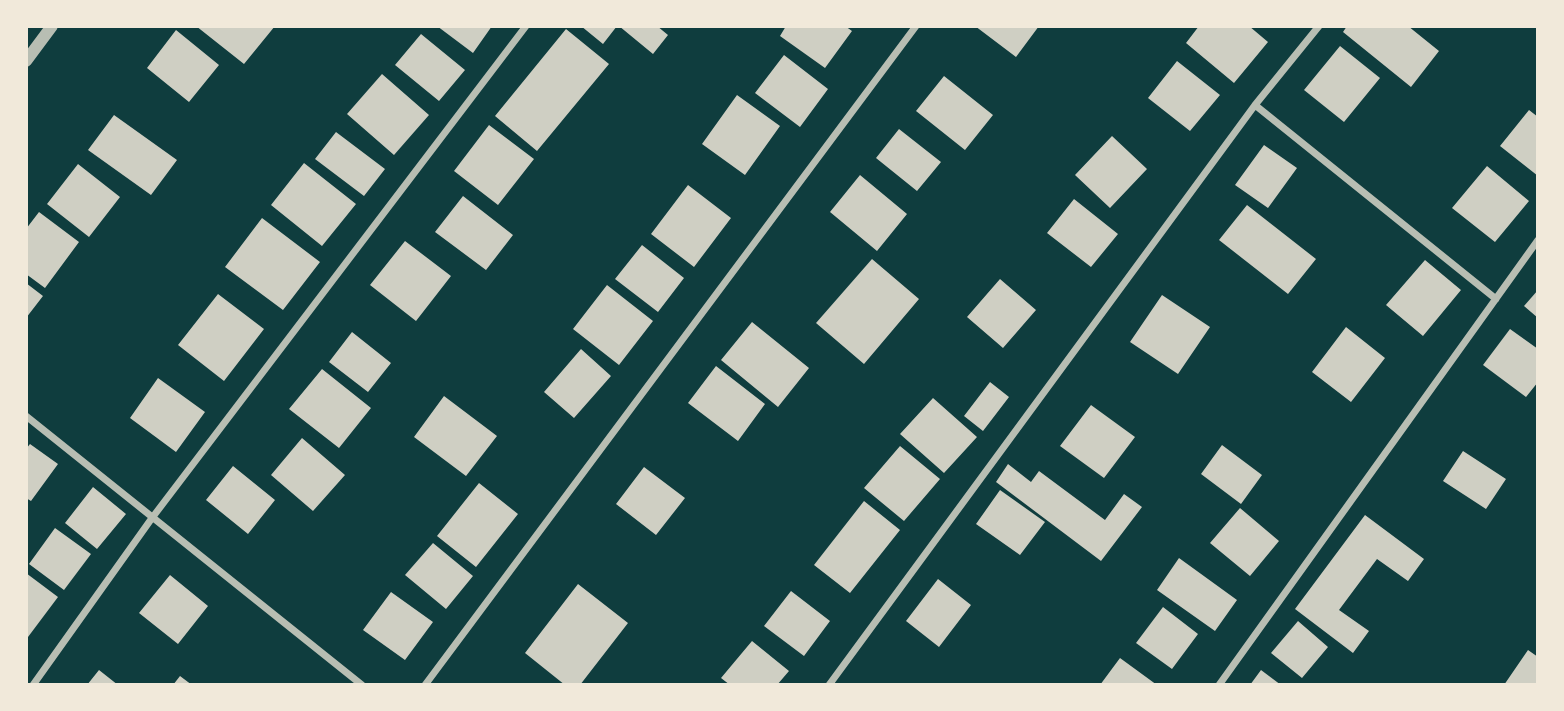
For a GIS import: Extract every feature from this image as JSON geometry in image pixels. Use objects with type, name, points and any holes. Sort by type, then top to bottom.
[{"type":"street","points":[[26,61],[52,26]]},
{"type":"street","points":[[33,685],[152,518],[526,26]]},
{"type":"street","points":[[425,685],[916,26]]},
{"type":"street","points":[[829,685],[1255,105],[1319,26]]},
{"type":"street","points":[[1255,105],[1496,299]]},
{"type":"street","points":[[1219,685],[1538,240]]},
{"type":"street","points":[[26,416],[362,685]]},
{"type":"building","points":[[196,26],[275,26],[244,64]]},
{"type":"building","points":[[437,26],[492,26],[473,53]]},
{"type":"building","points":[[581,26],[617,26],[603,44]]},
{"type":"building","points":[[619,26],[657,26],[668,35],[653,54]]},
{"type":"building","points":[[786,26],[845,26],[852,31],[825,68],[780,36]]},
{"type":"building","points":[[975,26],[1039,26],[1016,57]]},
{"type":"building","points":[[1199,26],[1249,26],[1268,42],[1234,83],[1186,43]]},
{"type":"building","points":[[1347,26],[1408,26],[1439,51],[1411,87],[1343,32]]},
{"type":"building","points":[[566,29],[609,64],[537,151],[495,116]]},
{"type":"building","points":[[176,30],[219,65],[189,102],[147,68]]},
{"type":"building","points":[[421,34],[465,70],[439,101],[395,65]]},
{"type":"building","points":[[1340,46],[1380,78],[1344,122],[1304,90]]},
{"type":"building","points":[[784,55],[828,89],[800,127],[755,93]]},
{"type":"building","points":[[1177,61],[1220,95],[1190,131],[1148,98]]},
{"type":"building","points":[[382,74],[429,115],[394,155],[347,114]]},
{"type":"building","points":[[944,76],[993,115],[965,150],[916,111]]},
{"type":"building","points":[[737,95],[780,126],[745,175],[702,144]]},
{"type":"building","points":[[1529,110],[1538,117],[1538,176],[1500,146]]},
{"type":"building","points":[[114,115],[177,160],[151,195],[88,150]]},
{"type":"building","points":[[489,125],[534,159],[498,205],[454,171]]},
{"type":"building","points":[[899,129],[941,162],[917,191],[876,158]]},
{"type":"building","points":[[336,132],[385,169],[364,196],[315,159]]},
{"type":"building","points":[[1112,136],[1147,169],[1110,208],[1075,175]]},
{"type":"building","points":[[1264,145],[1297,168],[1268,208],[1235,185]]},
{"type":"building","points":[[304,163],[356,204],[322,246],[271,205]]},
{"type":"building","points":[[78,164],[120,197],[89,237],[47,204]]},
{"type":"building","points":[[1487,166],[1529,201],[1495,242],[1452,208]]},
{"type":"building","points":[[860,175],[907,214],[877,251],[830,212]]},
{"type":"building","points":[[688,185],[731,218],[694,267],[651,234]]},
{"type":"building","points":[[463,196],[513,235],[486,270],[435,232]]},
{"type":"building","points":[[1074,199],[1118,234],[1091,267],[1047,233]]},
{"type":"building","points":[[1247,205],[1316,259],[1288,294],[1219,240]]},
{"type":"building","points":[[39,212],[79,242],[45,288],[26,274],[26,229]]},
{"type":"building","points":[[262,218],[320,262],[283,310],[225,267]]},
{"type":"building","points":[[405,241],[451,276],[416,321],[370,285]]},
{"type":"building","points":[[642,245],[684,278],[658,312],[615,279]]},
{"type":"building","points":[[872,259],[919,299],[864,364],[816,323]]},
{"type":"building","points":[[1425,260],[1461,290],[1423,336],[1386,305]]},
{"type":"building","points":[[1000,279],[1036,310],[1003,348],[967,317]]},
{"type":"building","points":[[26,283],[43,296],[26,318]]},
{"type":"building","points":[[607,285],[653,321],[619,365],[573,329]]},
{"type":"building","points":[[1538,290],[1538,318],[1524,306]]},
{"type":"building","points":[[218,294],[264,329],[224,381],[178,345]]},
{"type":"building","points":[[1162,295],[1210,327],[1178,374],[1130,342]]},
{"type":"building","points":[[752,322],[809,368],[778,407],[721,360]]},
{"type":"building","points":[[1346,327],[1385,358],[1351,402],[1312,372]]},
{"type":"building","points":[[1510,329],[1538,349],[1538,382],[1526,397],[1483,365]]},
{"type":"building","points":[[352,332],[391,363],[368,392],[329,362]]},
{"type":"building","points":[[581,349],[611,376],[574,418],[544,392]]},
{"type":"building","points":[[716,366],[765,404],[738,441],[688,403]]},
{"type":"building","points":[[322,369],[371,408],[339,448],[289,409]]},
{"type":"building","points":[[158,378],[205,412],[176,452],[130,418]]},
{"type":"building","points":[[990,382],[1009,397],[983,431],[964,416]]},
{"type":"building","points":[[444,396],[497,436],[466,476],[414,437]]},
{"type":"building","points":[[933,398],[977,437],[944,473],[900,434]]},
{"type":"building","points":[[1091,405],[1135,437],[1104,478],[1060,446]]},
{"type":"building","points":[[302,438],[345,475],[313,511],[271,475]]},
{"type":"building","points":[[30,444],[58,464],[31,501],[26,498],[26,449]]},
{"type":"building","points":[[1222,445],[1262,475],[1241,504],[1201,474]]},
{"type":"building","points":[[900,446],[940,479],[904,521],[864,488]]},
{"type":"building","points":[[1463,451],[1506,479],[1486,509],[1443,481]]},
{"type":"building","points":[[1008,464],[1031,482],[1039,471],[1105,520],[1124,494],[1142,507],[1101,561],[996,482]]},
{"type":"building","points":[[233,466],[275,500],[248,534],[206,500]]},
{"type":"building","points":[[644,467],[685,498],[656,535],[616,504]]},
{"type":"building","points":[[479,483],[518,514],[476,567],[437,536]]},
{"type":"building","points":[[93,487],[126,514],[97,549],[65,523]]},
{"type":"building","points":[[1000,490],[1045,522],[1020,555],[976,524]]},
{"type":"building","points":[[864,501],[900,530],[850,593],[814,565]]},
{"type":"building","points":[[1240,508],[1279,541],[1250,576],[1210,543]]},
{"type":"building","points":[[1365,515],[1424,559],[1408,581],[1377,559],[1339,610],[1369,631],[1353,653],[1295,609]]},
{"type":"building","points":[[55,528],[91,554],[64,590],[29,564]]},
{"type":"building","points":[[433,543],[473,576],[446,609],[405,575]]},
{"type":"building","points":[[1179,558],[1237,600],[1215,631],[1157,590]]},
{"type":"building","points":[[26,573],[58,597],[28,637],[26,636]]},
{"type":"building","points":[[170,575],[208,606],[178,644],[139,613]]},
{"type":"building","points":[[938,579],[971,605],[939,647],[906,621]]},
{"type":"building","points":[[578,584],[628,623],[580,685],[565,685],[525,653]]},
{"type":"building","points":[[791,591],[830,621],[804,656],[764,626]]},
{"type":"building","points":[[391,592],[433,622],[405,660],[363,630]]},
{"type":"building","points":[[1163,607],[1198,634],[1172,669],[1136,643]]},
{"type":"building","points":[[1298,621],[1328,647],[1302,678],[1271,653]]},
{"type":"building","points":[[752,641],[789,671],[777,685],[730,685],[721,678]]},
{"type":"building","points":[[1528,650],[1538,657],[1538,685],[1504,685]]},
{"type":"building","points":[[1120,658],[1157,685],[1100,685]]},
{"type":"building","points":[[99,670],[118,685],[87,685]]},
{"type":"building","points":[[1261,670],[1281,685],[1250,685]]},
{"type":"building","points":[[180,676],[192,685],[173,685]]}]
